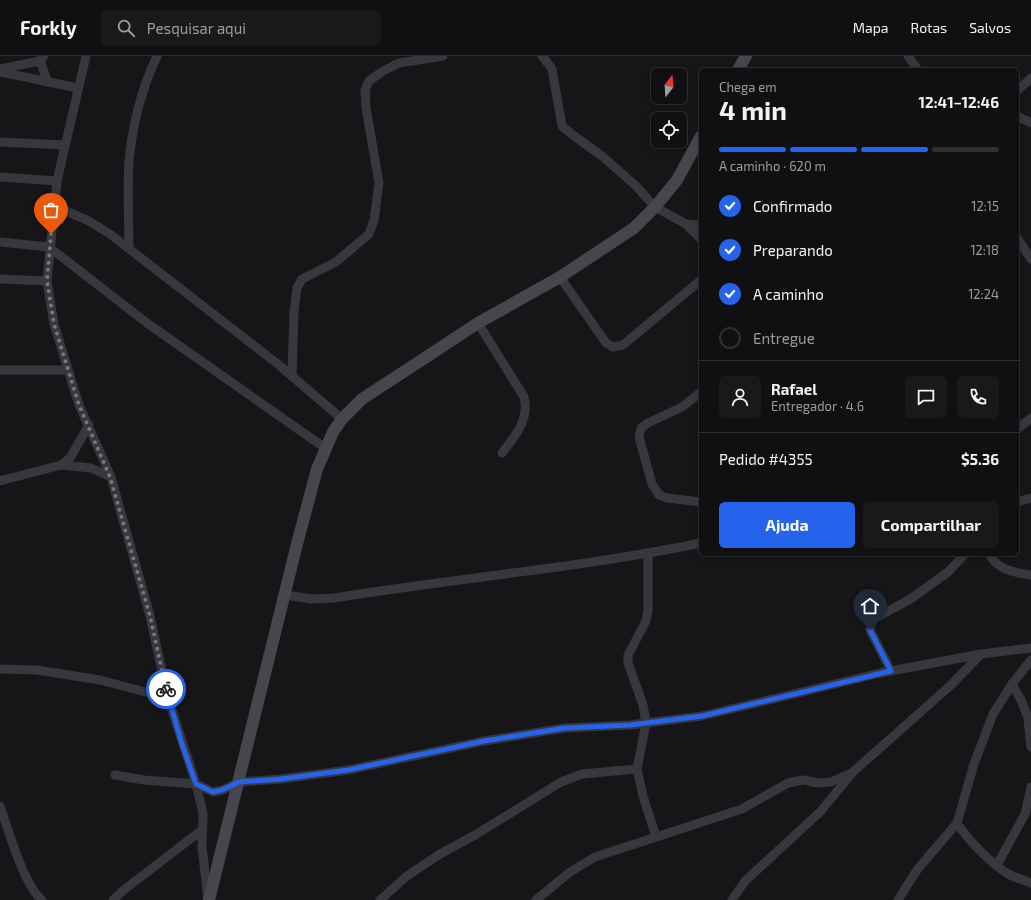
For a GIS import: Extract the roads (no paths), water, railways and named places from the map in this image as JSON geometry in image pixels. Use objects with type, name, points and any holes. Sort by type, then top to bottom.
[{"type":"street","points":[[86,56],[57,181],[49,247],[47,281],[54,324],[67,370],[79,405],[89,425],[110,477],[150,616],[168,698],[196,784],[203,813],[202,847],[208,900]]},
{"type":"street","points":[[129,248],[129,162],[148,76],[157,56]]},
{"type":"street","points":[[292,376],[294,311],[297,288],[302,279],[336,262],[369,234],[374,220],[379,183],[366,108],[366,90],[369,81],[383,71],[399,63],[414,58],[428,60],[443,56]]},
{"type":"street","points":[[542,56],[552,69],[562,126],[602,156],[636,186],[656,207],[686,224],[699,237]]},
{"type":"street","points":[[739,68],[745,56]]},
{"type":"street","points":[[908,56],[917,68]]},
{"type":"street","points":[[0,70],[42,59],[48,82]]},
{"type":"street","points":[[0,70],[78,88]]},
{"type":"street","points":[[1019,89],[1031,78]]},
{"type":"street","points":[[1019,117],[1031,123]]},
{"type":"street","points":[[208,900],[317,469],[325,448],[342,419],[362,399],[478,323],[560,277],[634,228],[656,207],[677,180],[699,140]]},
{"type":"street","points":[[0,142],[65,145]]},
{"type":"street","points":[[0,177],[57,181]]},
{"type":"street","points":[[54,206],[99,227],[129,248],[292,376],[342,419]]},
{"type":"street","points":[[686,224],[699,225]]},
{"type":"street","points":[[0,242],[49,247],[147,323],[325,448]]},
{"type":"street","points":[[1019,243],[1031,259]]},
{"type":"street","points":[[560,277],[606,343],[613,347],[623,345],[699,282]]},
{"type":"street","points":[[0,279],[47,281]]},
{"type":"street","points":[[478,323],[524,397],[527,407],[521,426],[502,453]]},
{"type":"street","points":[[0,370],[67,370]]},
{"type":"street","points":[[699,394],[682,407],[648,423],[641,428],[639,437],[652,484],[659,495],[667,498],[699,502]]},
{"type":"street","points":[[1019,427],[1031,418]]},
{"type":"street","points":[[61,465],[70,458],[89,425]]},
{"type":"street","points":[[0,481],[61,465],[91,468],[110,477]]},
{"type":"street","points":[[1019,501],[1031,498]]},
{"type":"street","points":[[286,595],[312,599],[334,598],[466,578],[648,554],[699,543]]},
{"type":"street","points":[[648,554],[648,612],[645,623],[628,655],[628,663],[644,705],[646,723],[637,769],[643,796],[656,837]]},
{"type":"street","points":[[891,671],[870,630],[872,620],[912,598],[948,572],[963,556]]},
{"type":"street","points":[[990,556],[994,563],[1002,568],[1031,575]]},
{"type":"street","points":[[115,775],[158,782],[196,784],[213,792],[222,790],[239,782],[281,779],[348,770],[484,741],[565,728],[646,723],[702,716],[891,671],[981,654],[1031,648]]},
{"type":"street","points":[[732,900],[745,881],[820,812],[854,772],[951,685],[981,654]]},
{"type":"street","points":[[898,900],[917,870],[957,823],[974,764],[993,714],[1012,684],[1031,660]]},
{"type":"street","points":[[0,670],[37,670],[100,680],[168,698]]},
{"type":"street","points":[[1012,684],[1021,700],[1029,721],[1031,747]]},
{"type":"street","points":[[380,900],[407,876],[440,854],[476,835],[561,782],[582,774],[637,769]]},
{"type":"street","points":[[536,900],[570,872],[595,857],[742,809],[788,783],[803,780],[818,784],[831,782],[854,772]]},
{"type":"street","points":[[997,865],[1025,814],[1031,787]]},
{"type":"street","points":[[0,806],[28,880],[37,895],[42,900]]},
{"type":"street","points":[[957,823],[967,838],[997,865],[1010,875],[1031,883]]},
{"type":"street","points":[[113,900],[125,889],[202,830]]}]
